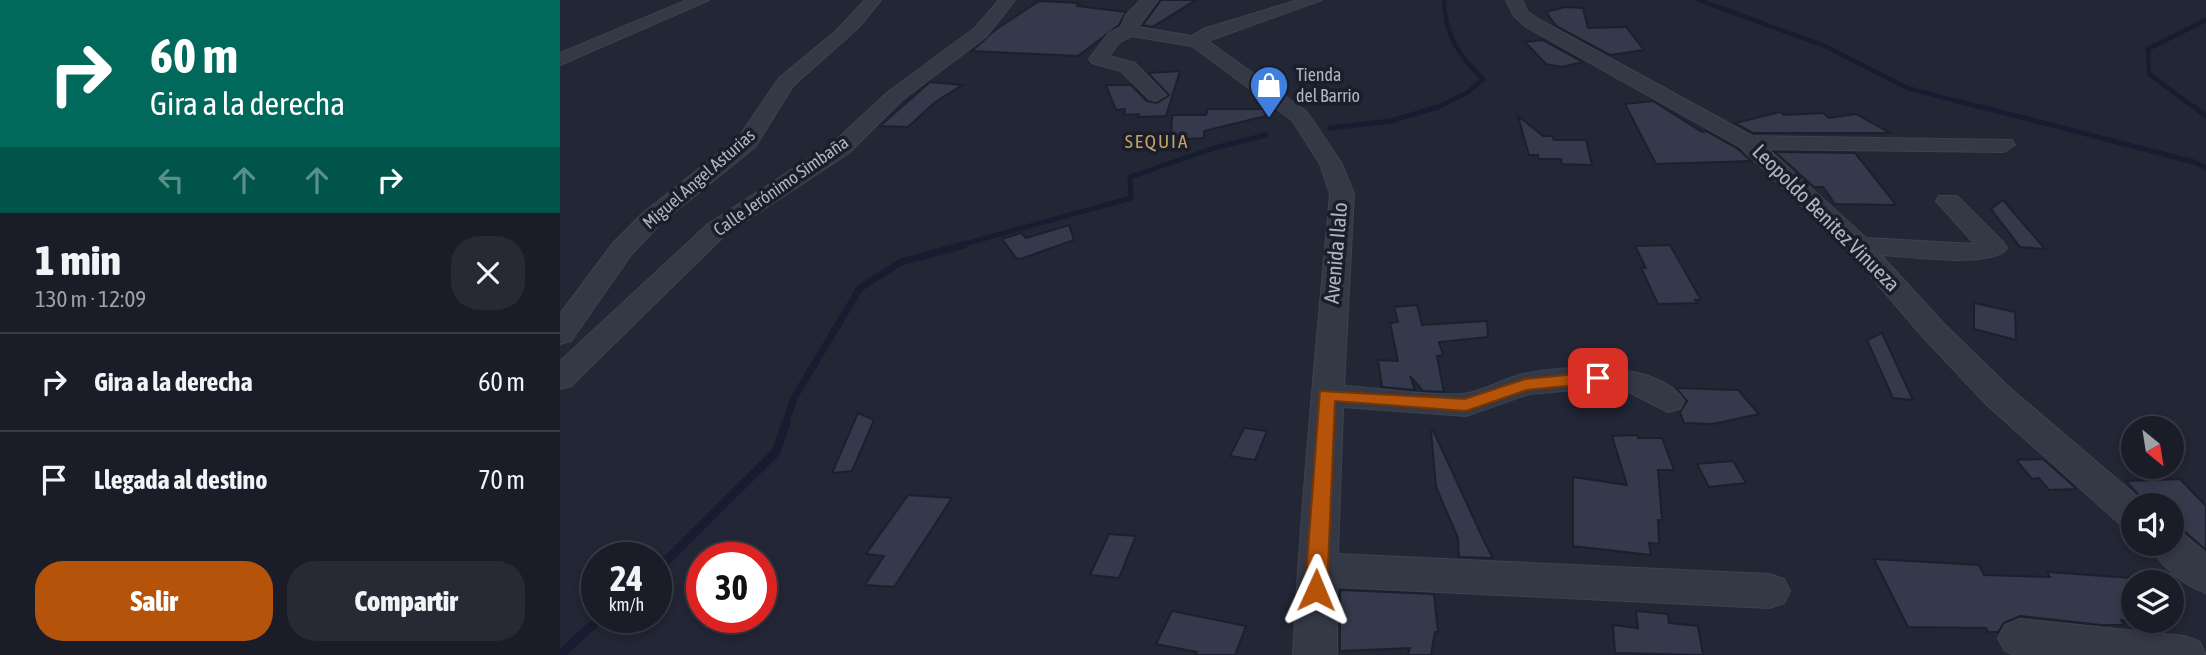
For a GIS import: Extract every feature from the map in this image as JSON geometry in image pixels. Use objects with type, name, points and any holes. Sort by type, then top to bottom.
[{"type":"street","points":[[560,60],[701,0]]},
{"type":"street","name":"Miguel Angel Asturias","points":[[560,335],[629,242],[652,218],[747,142],[757,130],[779,89],[856,23],[873,0]]},
{"type":"street","name":"Calle Jerónimo Simbaña","points":[[560,379],[717,229],[841,148],[895,96],[981,32],[1007,0]]},
{"type":"street","points":[[1128,30],[1132,19],[1150,0]]},
{"type":"street","points":[[1156,95],[1128,67],[1098,59],[1114,38],[1128,30],[1197,42],[1202,36],[1314,0]]},
{"type":"street","name":"Leopoldo Benitez Vinueza","points":[[1514,0],[1520,13],[1532,23],[1748,142],[1859,246],[1934,331],[1999,397],[2121,504]]},
{"type":"street","name":"Avenida Ilalo","points":[[1197,42],[1300,116],[1340,183],[1342,194],[1316,568],[1315,655]]},
{"type":"street","points":[[1748,142],[2004,145]]},
{"type":"street","points":[[1859,246],[1983,252],[1994,248],[1948,201]]},
{"type":"street","points":[[1326,395],[1466,405],[1525,384],[1598,378],[1639,384],[1668,401]]},
{"type":"street","points":[[2182,556],[2206,576]]},
{"type":"street","points":[[1316,568],[1356,573],[1769,592]]},
{"type":"street","points":[[2020,638],[2185,655]]},
{"type":"building","points":[[1161,0],[1196,0],[1152,27],[1143,25]]},
{"type":"building","points":[[1039,1],[1079,3],[1077,6],[1126,12],[1119,25],[1078,56],[972,51],[995,30]]},
{"type":"building","points":[[1565,7],[1583,8],[1588,28],[1626,27],[1644,50],[1610,55],[1556,26],[1546,12]]},
{"type":"building","points":[[1543,40],[1583,62],[1562,67],[1546,64],[1525,42]]},
{"type":"building","points":[[1180,71],[1166,116],[1124,115],[1125,109],[1116,110],[1106,85],[1131,85],[1147,101],[1157,103],[1169,95],[1148,73]]},
{"type":"building","points":[[930,82],[962,85],[934,103],[908,127],[880,126]]},
{"type":"building","points":[[1653,101],[1702,132],[1706,131],[1738,149],[1751,161],[1656,164],[1625,104]]},
{"type":"building","points":[[1208,109],[1265,109],[1266,116],[1204,131],[1204,138],[1171,140],[1172,115],[1206,115]]},
{"type":"building","points":[[1780,112],[1784,115],[1823,113],[1829,118],[1856,114],[1890,133],[1753,133],[1735,123]]},
{"type":"building","points":[[1518,116],[1543,136],[1552,136],[1554,140],[1586,140],[1592,165],[1562,164],[1561,159],[1539,159],[1538,155],[1529,155]]},
{"type":"building","points":[[1775,152],[1855,153],[1896,205],[1835,204],[1823,187],[1814,187]]},
{"type":"building","points":[[2003,200],[2045,249],[2020,247],[1991,209]]},
{"type":"building","points":[[1069,225],[1074,240],[1023,258],[1017,259],[1002,239],[1021,233],[1026,238]]},
{"type":"building","points":[[1670,245],[1701,300],[1695,300],[1697,303],[1658,304],[1641,268],[1646,268],[1635,246]]},
{"type":"building","points":[[1974,303],[2015,312],[2016,340],[1974,329]]},
{"type":"building","points":[[1417,305],[1422,325],[1487,321],[1488,337],[1439,342],[1443,355],[1437,356],[1444,392],[1423,391],[1410,376],[1415,390],[1382,387],[1378,360],[1398,361],[1390,323],[1398,322],[1394,307]]},
{"type":"building","points":[[1882,333],[1913,400],[1893,398],[1867,340]]},
{"type":"building","points":[[1676,388],[1738,390],[1759,414],[1713,424],[1684,423],[1680,412],[1687,401]]},
{"type":"building","points":[[858,413],[874,420],[852,471],[832,473]]},
{"type":"building","points":[[1244,428],[1267,431],[1255,460],[1230,456]]},
{"type":"building","points":[[1433,430],[1493,558],[1459,557],[1458,538],[1436,487]]},
{"type":"building","points":[[1637,435],[1638,438],[1662,438],[1674,470],[1658,470],[1662,520],[1658,520],[1659,544],[1649,543],[1651,555],[1573,546],[1573,477],[1627,485],[1612,436]]},
{"type":"building","points":[[2043,459],[2076,489],[2049,490],[2039,478],[2032,479],[2016,460]]},
{"type":"building","points":[[1733,461],[1746,483],[1709,487],[1697,464]]},
{"type":"building","points":[[2181,480],[2206,506],[2206,550],[2184,531],[2184,493],[2137,493],[2126,481]]},
{"type":"building","points":[[908,495],[952,498],[894,587],[865,585],[884,556],[866,554]]},
{"type":"building","points":[[1109,534],[1136,536],[1119,578],[1090,575]]},
{"type":"building","points":[[1874,559],[1979,565],[1984,575],[2050,577],[2047,572],[2121,577],[2121,625],[2020,616],[2004,623],[1998,632],[1988,632],[1986,628],[1908,627]]},
{"type":"building","points":[[1340,590],[1434,594],[1438,632],[1435,632],[1431,655],[1408,655],[1410,648],[1340,651]]},
{"type":"building","points":[[1172,611],[1246,626],[1235,655],[1195,655],[1197,652],[1156,644]]},
{"type":"building","points":[[1636,611],[1668,614],[1669,623],[1698,626],[1703,655],[1615,653],[1613,625],[1638,628]]},
{"type":"waterway","points":[[1441,106],[1468,92],[1483,79],[1454,44],[1447,24],[1444,0]]},
{"type":"waterway","points":[[1699,0],[1825,46],[1907,88],[1984,108]]},
{"type":"waterway","points":[[2195,108],[2149,74],[2148,49],[2206,20]]},
{"type":"waterway","points":[[1330,128],[1391,121],[1441,106]]},
{"type":"waterway","points":[[1437,108],[1441,106]]},
{"type":"waterway","points":[[1978,106],[2194,162],[2206,168]]},
{"type":"waterway","points":[[2193,106],[2206,116]]},
{"type":"waterway","points":[[957,246],[1131,198],[1130,177],[1214,148],[1266,135]]},
{"type":"waterway","points":[[785,425],[794,398],[860,288],[901,262],[964,245]]},
{"type":"waterway","points":[[672,555],[776,452],[786,423]]},
{"type":"waterway","points":[[560,655],[584,633]]},
{"type":"place","name":"Tienda del Barrio","points":[[1269,119]]},
{"type":"district","name":"SEQUIA","points":[[1157,141]]},
{"type":"route","points":[[1316,590],[1326,395],[1466,405],[1525,384],[1598,378]]}]
